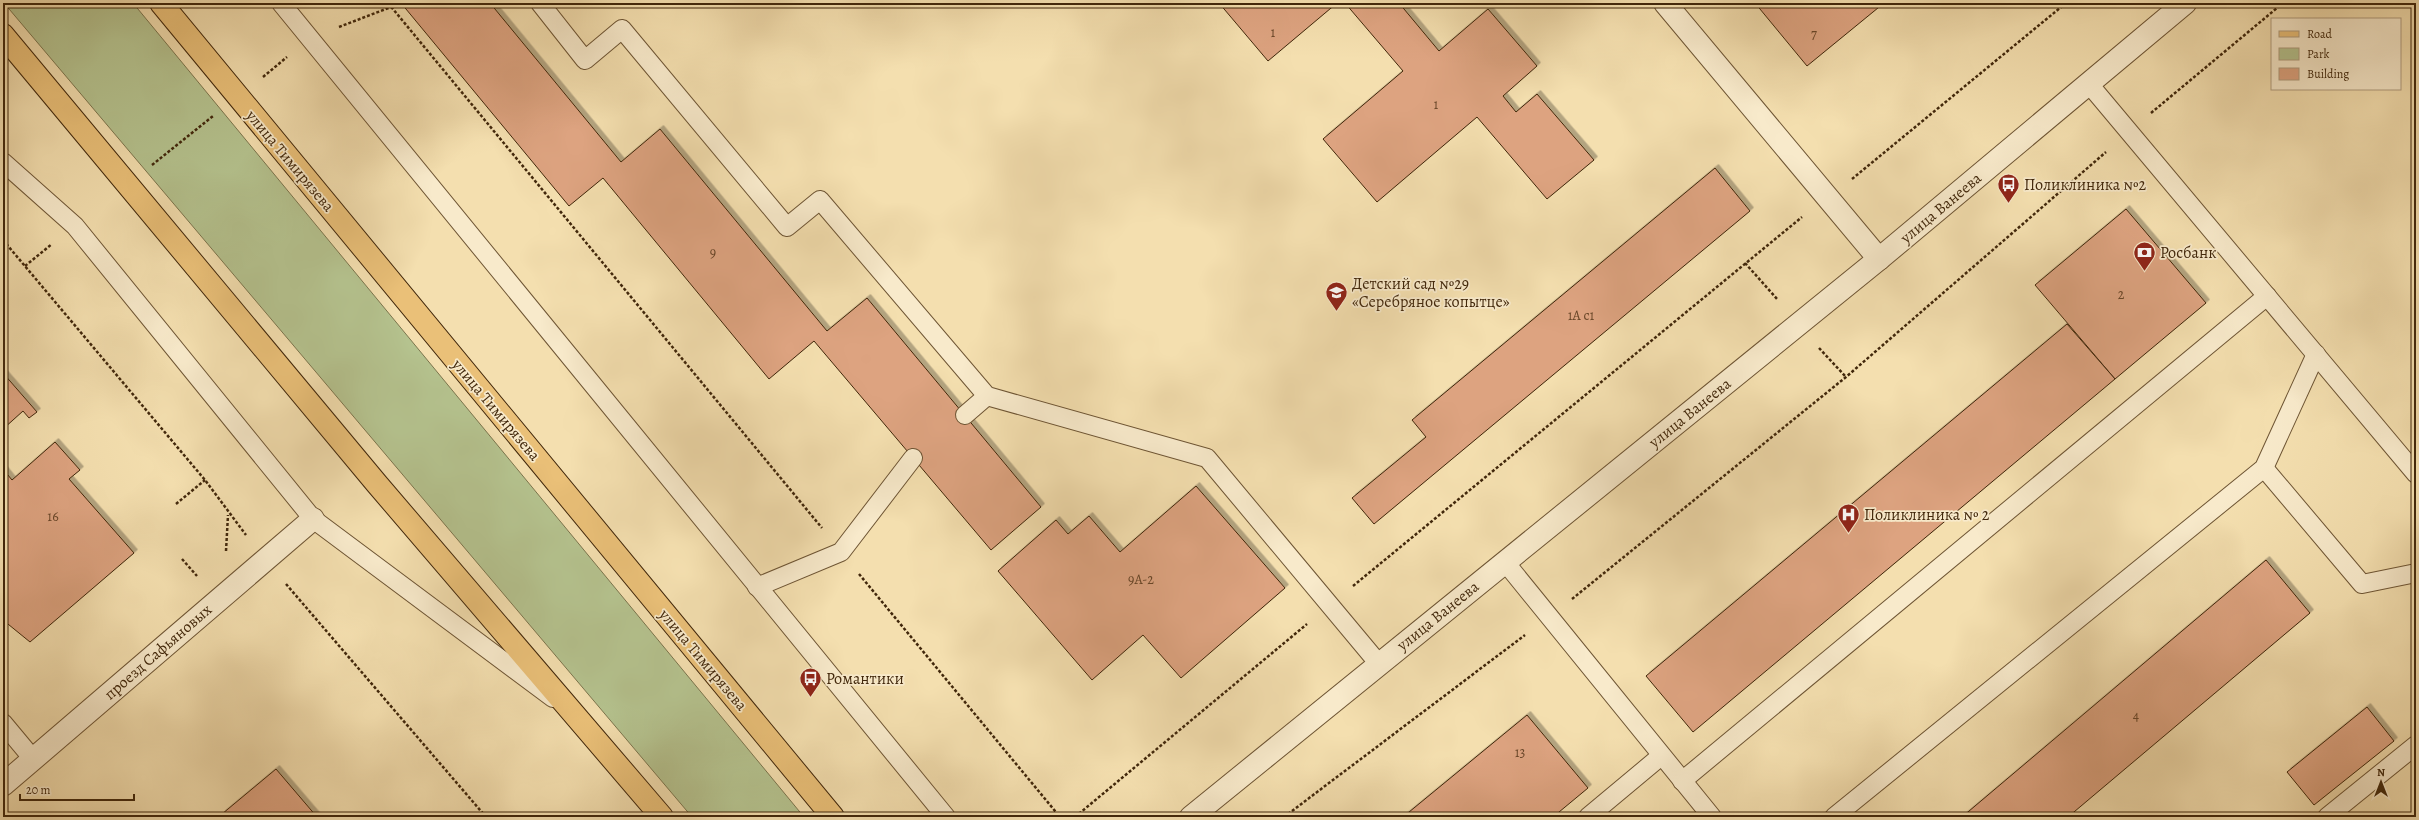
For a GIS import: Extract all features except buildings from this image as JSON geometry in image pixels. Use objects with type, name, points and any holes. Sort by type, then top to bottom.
[{"type":"main road","name":"улица Тимирязева","points":[[161,3],[237,97],[833,817]]},
{"type":"main road","points":[[3,35],[377,484],[662,817]]},
{"type":"street","points":[[1665,3],[1879,260]]},
{"type":"street","name":"улица Ванеева","points":[[1191,817],[1879,260],[2185,3]]},
{"type":"street","name":"проезд Сафьяновых","points":[[3,785],[314,518]]},
{"type":"lane","points":[[281,3],[946,817]]},
{"type":"lane","points":[[540,3],[585,60],[622,29],[787,227],[820,200],[987,396],[1207,458],[1379,664]]},
{"type":"lane","points":[[2089,84],[2416,474]]},
{"type":"lane","points":[[3,162],[75,226],[314,518],[576,716]]},
{"type":"lane","points":[[1682,781],[2267,296]]},
{"type":"lane","points":[[1834,817],[2264,468],[2316,354]]},
{"type":"lane","points":[[965,415],[987,396]]},
{"type":"lane","points":[[757,587],[841,552],[913,458]]},
{"type":"lane","points":[[2264,468],[2362,584],[2416,573]]},
{"type":"lane","points":[[1505,562],[1712,817]]},
{"type":"lane","points":[[3,723],[34,759]]},
{"type":"lane","points":[[2327,817],[2416,745]]},
{"type":"lane","points":[[1588,817],[1661,756]]},
{"type":"path","points":[[388,3],[1060,817]]},
{"type":"path","points":[[1076,817],[1330,605],[1826,197],[1857,175],[2066,3]]},
{"type":"path","points":[[1284,817],[1549,617],[1846,377],[2129,132],[2282,3]]},
{"type":"path","points":[[128,184],[310,39],[391,7]]},
{"type":"path","points":[[25,266],[75,226]]},
{"type":"path","points":[[3,240],[205,480],[228,514],[266,560],[486,817]]},
{"type":"path","points":[[176,504],[205,480]]},
{"type":"path","points":[[182,558],[202,583]]},
{"type":"green space","points":[[4,3],[133,3],[804,817],[692,817]]},
{"type":"place","name":"Поликлиника №2","points":[[2008,204]]},
{"type":"place","name":"Росбанк","points":[[2145,272]]},
{"type":"place","name":"Детский сад №29 «Серебряное копытце»","points":[[1337,312]]},
{"type":"place","name":"Поликлиника № 2","points":[[1849,534]]},
{"type":"place","name":"Романтики","points":[[810,698]]}]
